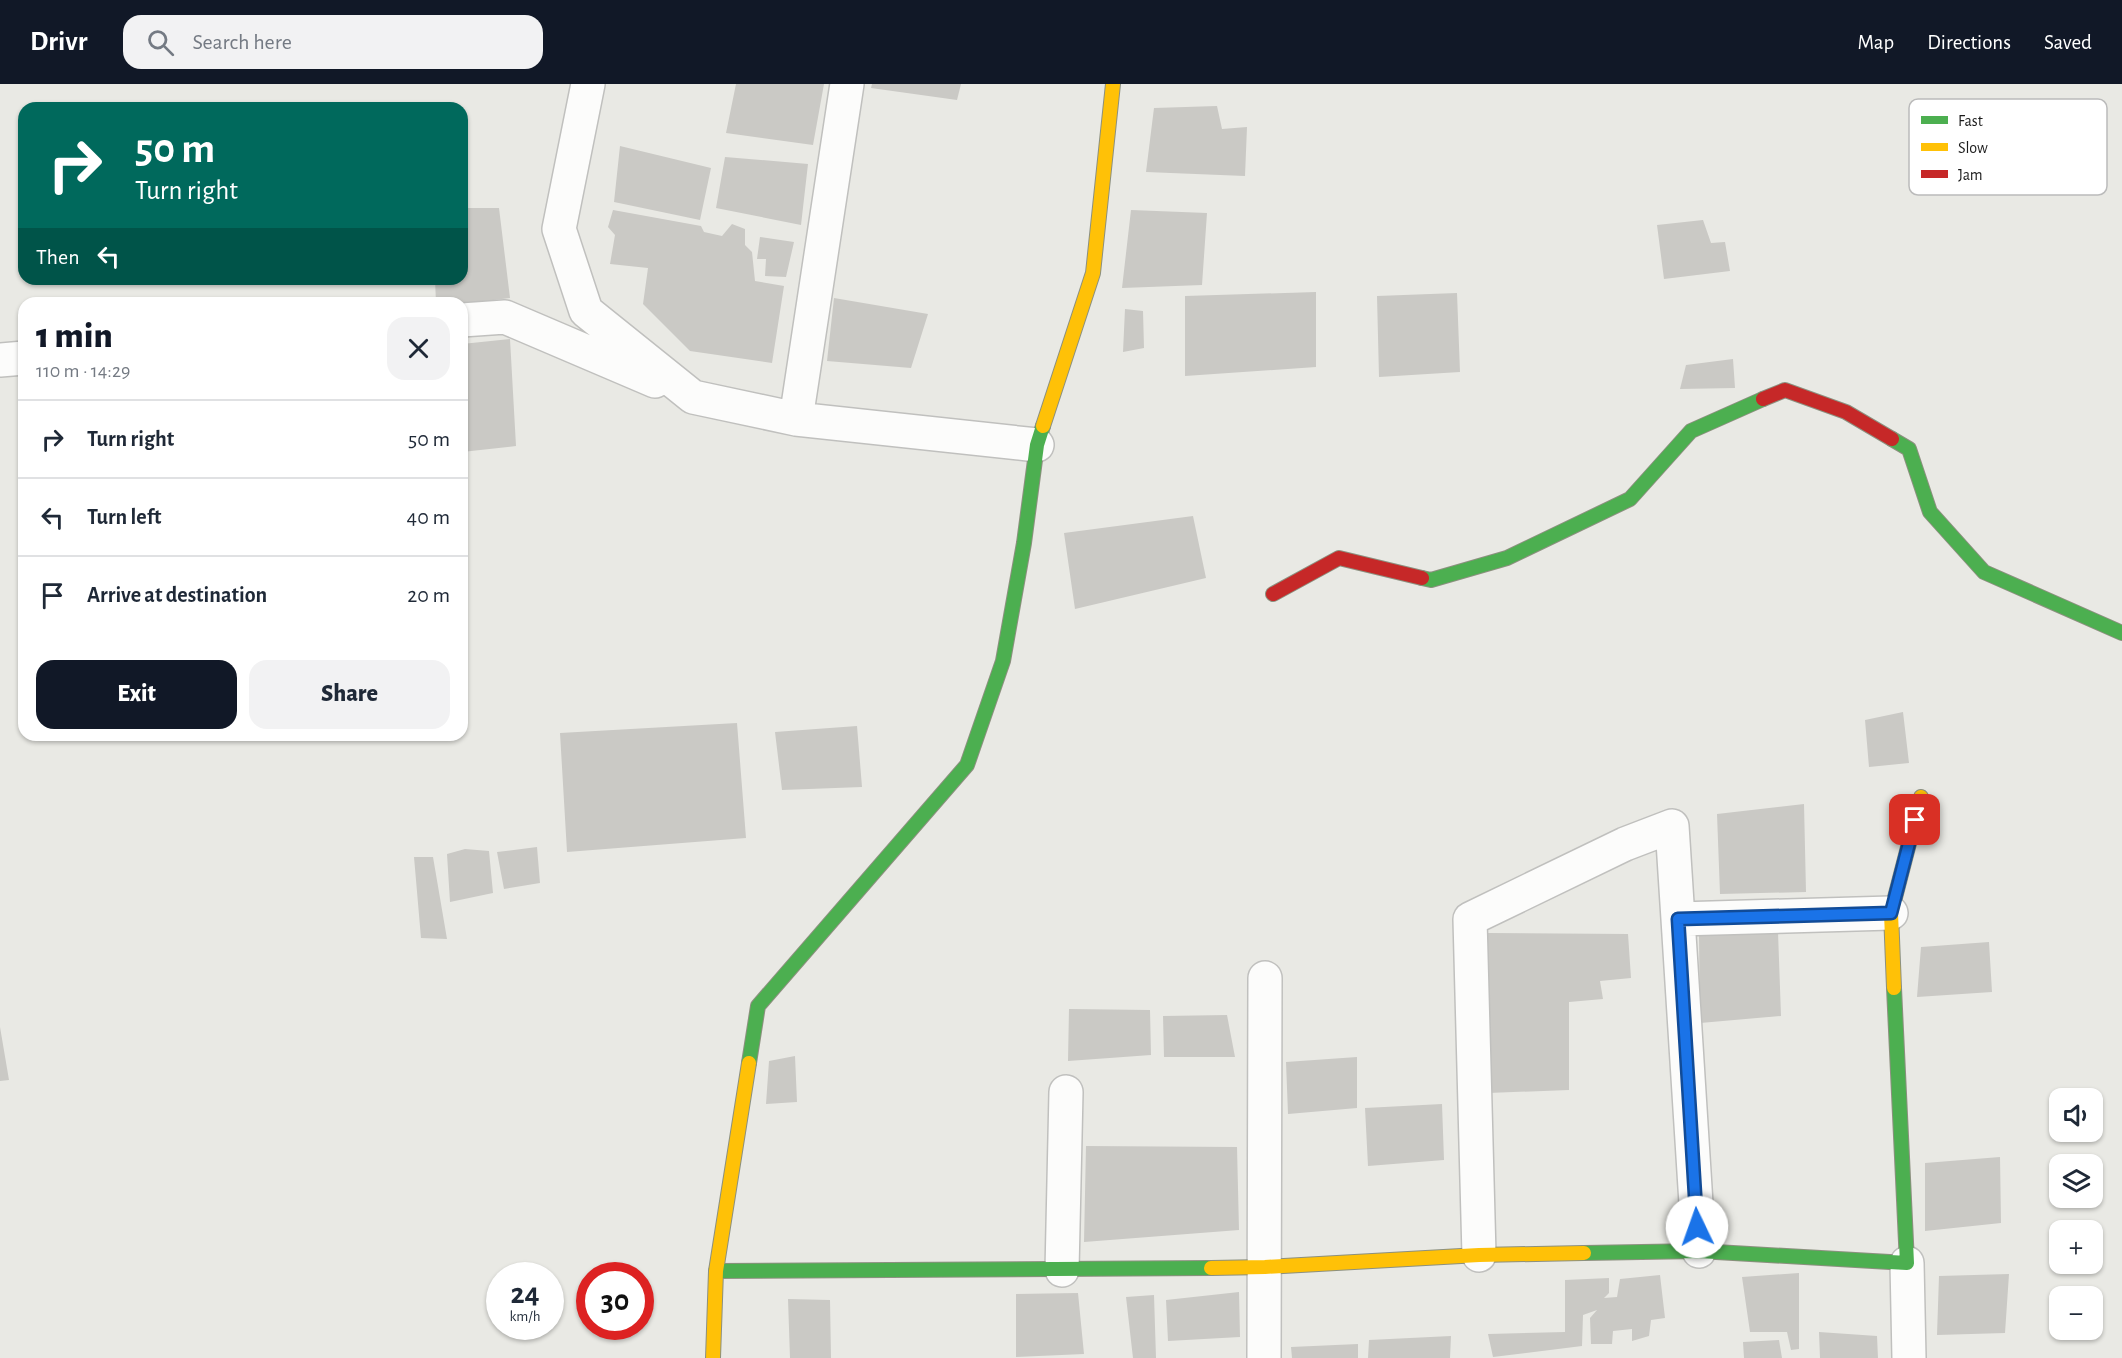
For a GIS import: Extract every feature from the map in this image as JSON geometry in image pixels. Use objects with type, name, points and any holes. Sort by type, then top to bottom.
[{"type":"street","points":[[588,84],[559,229],[586,311],[693,397]]},
{"type":"street","points":[[796,419],[847,84]]},
{"type":"street","points":[[713,1358],[716,1271],[758,1006],[967,765],[1003,661],[1024,543],[1037,445],[1093,273],[1113,84]]},
{"type":"street","points":[[468,320],[505,317],[693,397],[796,419],[1037,445]]},
{"type":"street","points":[[0,360],[18,358]]},
{"type":"street","points":[[1273,594],[1339,558],[1431,580],[1507,558],[1630,499],[1691,431],[1785,390],[1846,412],[1909,449],[1930,512],[1984,572],[2122,633]]},
{"type":"street","points":[[1909,1358],[1907,1263],[1891,913],[1921,797]]},
{"type":"street","points":[[1479,1255],[1470,919],[1625,844],[1672,826],[1699,1251]]},
{"type":"street","points":[[1678,919],[1891,913]]},
{"type":"street","points":[[1264,1358],[1265,978]]},
{"type":"street","points":[[1062,1270],[1066,1092]]},
{"type":"street","points":[[716,1271],[1265,1267],[1479,1255],[1699,1251],[1907,1263]]},
{"type":"building","points":[[736,84],[824,84],[813,145],[726,133]]},
{"type":"building","points":[[872,84],[961,84],[957,100],[871,88]]},
{"type":"building","points":[[1217,106],[1222,129],[1247,127],[1245,176],[1146,172],[1154,108]]},
{"type":"building","points":[[620,146],[711,168],[700,220],[614,202]]},
{"type":"building","points":[[725,157],[808,164],[801,225],[716,208]]},
{"type":"building","points":[[468,208],[499,208],[510,298],[468,303],[468,297],[436,297],[435,285],[468,285]]},
{"type":"building","points":[[613,210],[701,226],[704,232],[722,236],[732,224],[745,229],[745,245],[752,252],[755,281],[784,286],[772,363],[690,351],[643,304],[648,268],[610,264],[615,235],[608,227]]},
{"type":"building","points":[[1131,210],[1207,213],[1202,285],[1122,288]]},
{"type":"building","points":[[1703,220],[1711,243],[1725,242],[1730,271],[1664,279],[1657,225]]},
{"type":"building","points":[[760,237],[794,242],[786,277],[765,276],[766,259],[757,259]]},
{"type":"building","points":[[1316,292],[1316,367],[1185,376],[1185,296]]},
{"type":"building","points":[[1457,293],[1460,372],[1379,377],[1377,296]]},
{"type":"building","points":[[834,298],[928,314],[911,368],[827,361]]},
{"type":"building","points":[[1125,309],[1143,311],[1144,348],[1123,352]]},
{"type":"building","points":[[510,339],[516,446],[468,451],[468,343]]},
{"type":"building","points":[[1733,359],[1735,388],[1680,389],[1686,365]]},
{"type":"building","points":[[1193,516],[1206,578],[1075,609],[1064,533]]},
{"type":"building","points":[[1903,712],[1909,763],[1869,767],[1865,720]]},
{"type":"building","points":[[737,723],[746,838],[567,852],[560,733]]},
{"type":"building","points":[[857,726],[862,787],[782,790],[775,732]]},
{"type":"building","points":[[1804,804],[1806,892],[1720,894],[1717,814]]},
{"type":"building","points":[[537,847],[540,883],[504,889],[497,852]]},
{"type":"building","points":[[465,849],[489,851],[493,893],[450,902],[447,854]]},
{"type":"building","points":[[414,857],[433,857],[447,939],[421,938]]},
{"type":"building","points":[[1778,932],[1781,1016],[1700,1023],[1699,936]]},
{"type":"building","points":[[1488,933],[1628,934],[1631,978],[1600,981],[1603,999],[1569,1002],[1569,1090],[1488,1093]]},
{"type":"building","points":[[1989,942],[1992,992],[1917,997],[1921,947]]},
{"type":"building","points":[[1069,1009],[1150,1010],[1151,1055],[1068,1061]]},
{"type":"building","points":[[1227,1015],[1235,1057],[1164,1057],[1163,1016]]},
{"type":"building","points":[[0,1027],[9,1080],[0,1081]]},
{"type":"building","points":[[795,1056],[797,1102],[766,1104],[769,1061]]},
{"type":"building","points":[[1357,1057],[1357,1108],[1288,1114],[1286,1062]]},
{"type":"building","points":[[1442,1104],[1444,1160],[1368,1166],[1365,1108]]},
{"type":"building","points":[[1086,1146],[1237,1147],[1239,1230],[1084,1242]]},
{"type":"building","points":[[2000,1157],[2001,1223],[1925,1231],[1925,1163]]},
{"type":"building","points":[[1799,1273],[1799,1349],[1791,1350],[1787,1332],[1750,1332],[1742,1277]]},
{"type":"building","points":[[2009,1274],[2005,1333],[1937,1335],[1939,1276]]},
{"type":"building","points":[[1660,1275],[1665,1318],[1651,1320],[1649,1336],[1632,1341],[1632,1329],[1613,1331],[1612,1344],[1591,1344],[1590,1318],[1597,1310],[1583,1315],[1582,1346],[1493,1357],[1488,1334],[1565,1332],[1565,1280],[1609,1278],[1609,1293],[1604,1298],[1617,1297],[1620,1279]]},
{"type":"building","points":[[1239,1292],[1240,1337],[1168,1341],[1166,1300]]},
{"type":"building","points":[[1078,1293],[1084,1354],[1016,1357],[1016,1294]]},
{"type":"building","points":[[1154,1295],[1156,1358],[1133,1358],[1126,1297]]},
{"type":"building","points":[[788,1299],[830,1300],[831,1358],[790,1358]]},
{"type":"building","points":[[1819,1332],[1877,1336],[1878,1358],[1820,1358]]},
{"type":"building","points":[[1451,1336],[1450,1358],[1368,1358],[1369,1340]]},
{"type":"building","points":[[1779,1340],[1782,1358],[1744,1358],[1743,1342]]},
{"type":"building","points":[[1358,1344],[1358,1358],[1292,1358],[1291,1347]]},
{"type":"traffic: fast","points":[[1422,578],[1431,580],[1507,558],[1630,499],[1691,431],[1763,399]]},
{"type":"traffic: fast","points":[[749,1063],[758,1006],[967,765],[1003,661],[1024,543],[1037,445],[1043,426]]},
{"type":"traffic: fast","points":[[1892,439],[1909,449],[1930,512],[1984,572],[2122,633]]},
{"type":"traffic: fast","points":[[1584,1253],[1699,1251],[1907,1263],[1894,988]]},
{"type":"traffic: fast","points":[[716,1271],[1211,1268]]},
{"type":"traffic: slow","points":[[1043,426],[1093,273],[1113,84]]},
{"type":"traffic: slow","points":[[1894,988],[1891,913],[1921,797]]},
{"type":"traffic: slow","points":[[713,1358],[716,1271],[749,1063]]},
{"type":"traffic: slow","points":[[1211,1268],[1479,1255],[1584,1253]]},
{"type":"traffic: jam","points":[[1763,399],[1785,390],[1846,412],[1892,439]]},
{"type":"traffic: jam","points":[[1273,594],[1339,558],[1422,578]]},
{"type":"route","points":[[1697,1227],[1678,919],[1891,913],[1915,820]]}]
